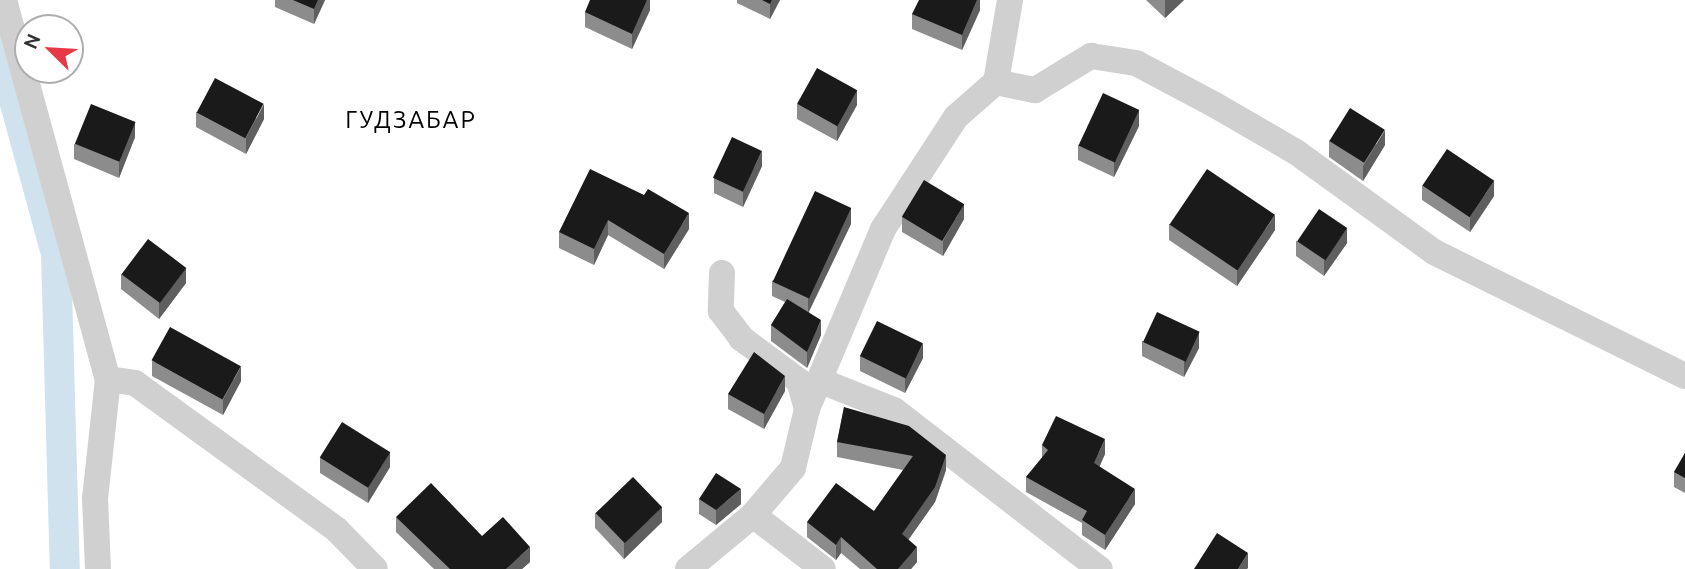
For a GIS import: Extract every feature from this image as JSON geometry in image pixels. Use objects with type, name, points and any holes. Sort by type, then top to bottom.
[{"type":"street","points":[[4,0],[108,379],[95,498],[98,569]]},
{"type":"street","points":[[688,569],[753,515],[793,468],[807,408],[821,381],[883,229],[956,117],[996,82],[1010,0]]},
{"type":"street","points":[[996,82],[1035,90],[1091,56],[1136,63],[1296,152],[1434,252],[1685,376]]},
{"type":"street","points":[[722,272],[721,311],[741,338],[799,381],[807,408]]},
{"type":"street","points":[[108,379],[135,383],[337,530],[375,569]]},
{"type":"street","points":[[821,381],[894,410],[1100,569]]},
{"type":"street","points":[[753,515],[824,569]]},
{"type":"building","points":[[293,0],[318,0],[314,9]]},
{"type":"building","points":[[590,0],[647,0],[632,34],[585,12]]},
{"type":"building","points":[[919,0],[977,0],[962,35],[912,14]]},
{"type":"building","points":[[817,68],[857,90],[837,126],[797,104]]},
{"type":"building","points":[[215,78],[264,104],[245,138],[197,112]]},
{"type":"building","points":[[1103,93],[1139,110],[1115,162],[1078,146]]},
{"type":"building","points":[[91,104],[136,122],[119,162],[75,144]]},
{"type":"building","points":[[1350,108],[1385,130],[1364,163],[1329,141]]},
{"type":"building","points":[[732,137],[762,151],[743,192],[713,178]]},
{"type":"building","points":[[1447,149],[1494,181],[1470,217],[1422,185]]},
{"type":"building","points":[[590,169],[644,195],[648,189],[689,213],[664,254],[608,220],[594,249],[559,232]]},
{"type":"building","points":[[1207,169],[1275,215],[1238,270],[1170,225]]},
{"type":"building","points":[[924,180],[964,204],[942,241],[902,217]]},
{"type":"building","points":[[815,191],[851,208],[809,299],[773,282]]},
{"type":"building","points":[[1319,209],[1347,228],[1325,260],[1297,241]]},
{"type":"building","points":[[148,239],[186,268],[160,303],[122,274]]},
{"type":"building","points":[[787,299],[821,320],[807,352],[771,325]]},
{"type":"building","points":[[1157,312],[1200,332],[1186,362],[1143,342]]},
{"type":"building","points":[[877,321],[923,343],[906,378],[860,356]]},
{"type":"building","points":[[170,327],[241,366],[222,400],[152,360]]},
{"type":"building","points":[[754,352],[785,376],[764,414],[728,394]]},
{"type":"building","points":[[844,407],[909,426],[946,455],[935,487],[902,534],[917,547],[898,569],[877,569],[841,537],[836,545],[807,522],[836,483],[874,511],[913,456],[837,442]]},
{"type":"building","points":[[1056,416],[1105,439],[1094,463],[1135,489],[1105,535],[1082,520],[1087,511],[1026,477],[1048,450],[1042,445]]},
{"type":"building","points":[[342,422],[390,452],[368,488],[320,458]]},
{"type":"building","points":[[1685,453],[1685,478],[1674,472]]},
{"type":"building","points":[[716,473],[741,489],[716,510],[699,499]]},
{"type":"building","points":[[633,477],[662,507],[625,543],[596,513]]},
{"type":"building","points":[[431,483],[482,536],[503,517],[530,547],[506,569],[450,569],[396,517]]},
{"type":"building","points":[[1217,533],[1248,553],[1238,569],[1194,569]]},
{"type":"waterway","points":[[0,49],[56,254],[65,569]]},
{"type":"district","name":"ГУДЗАБАР","points":[[411,120]]}]
